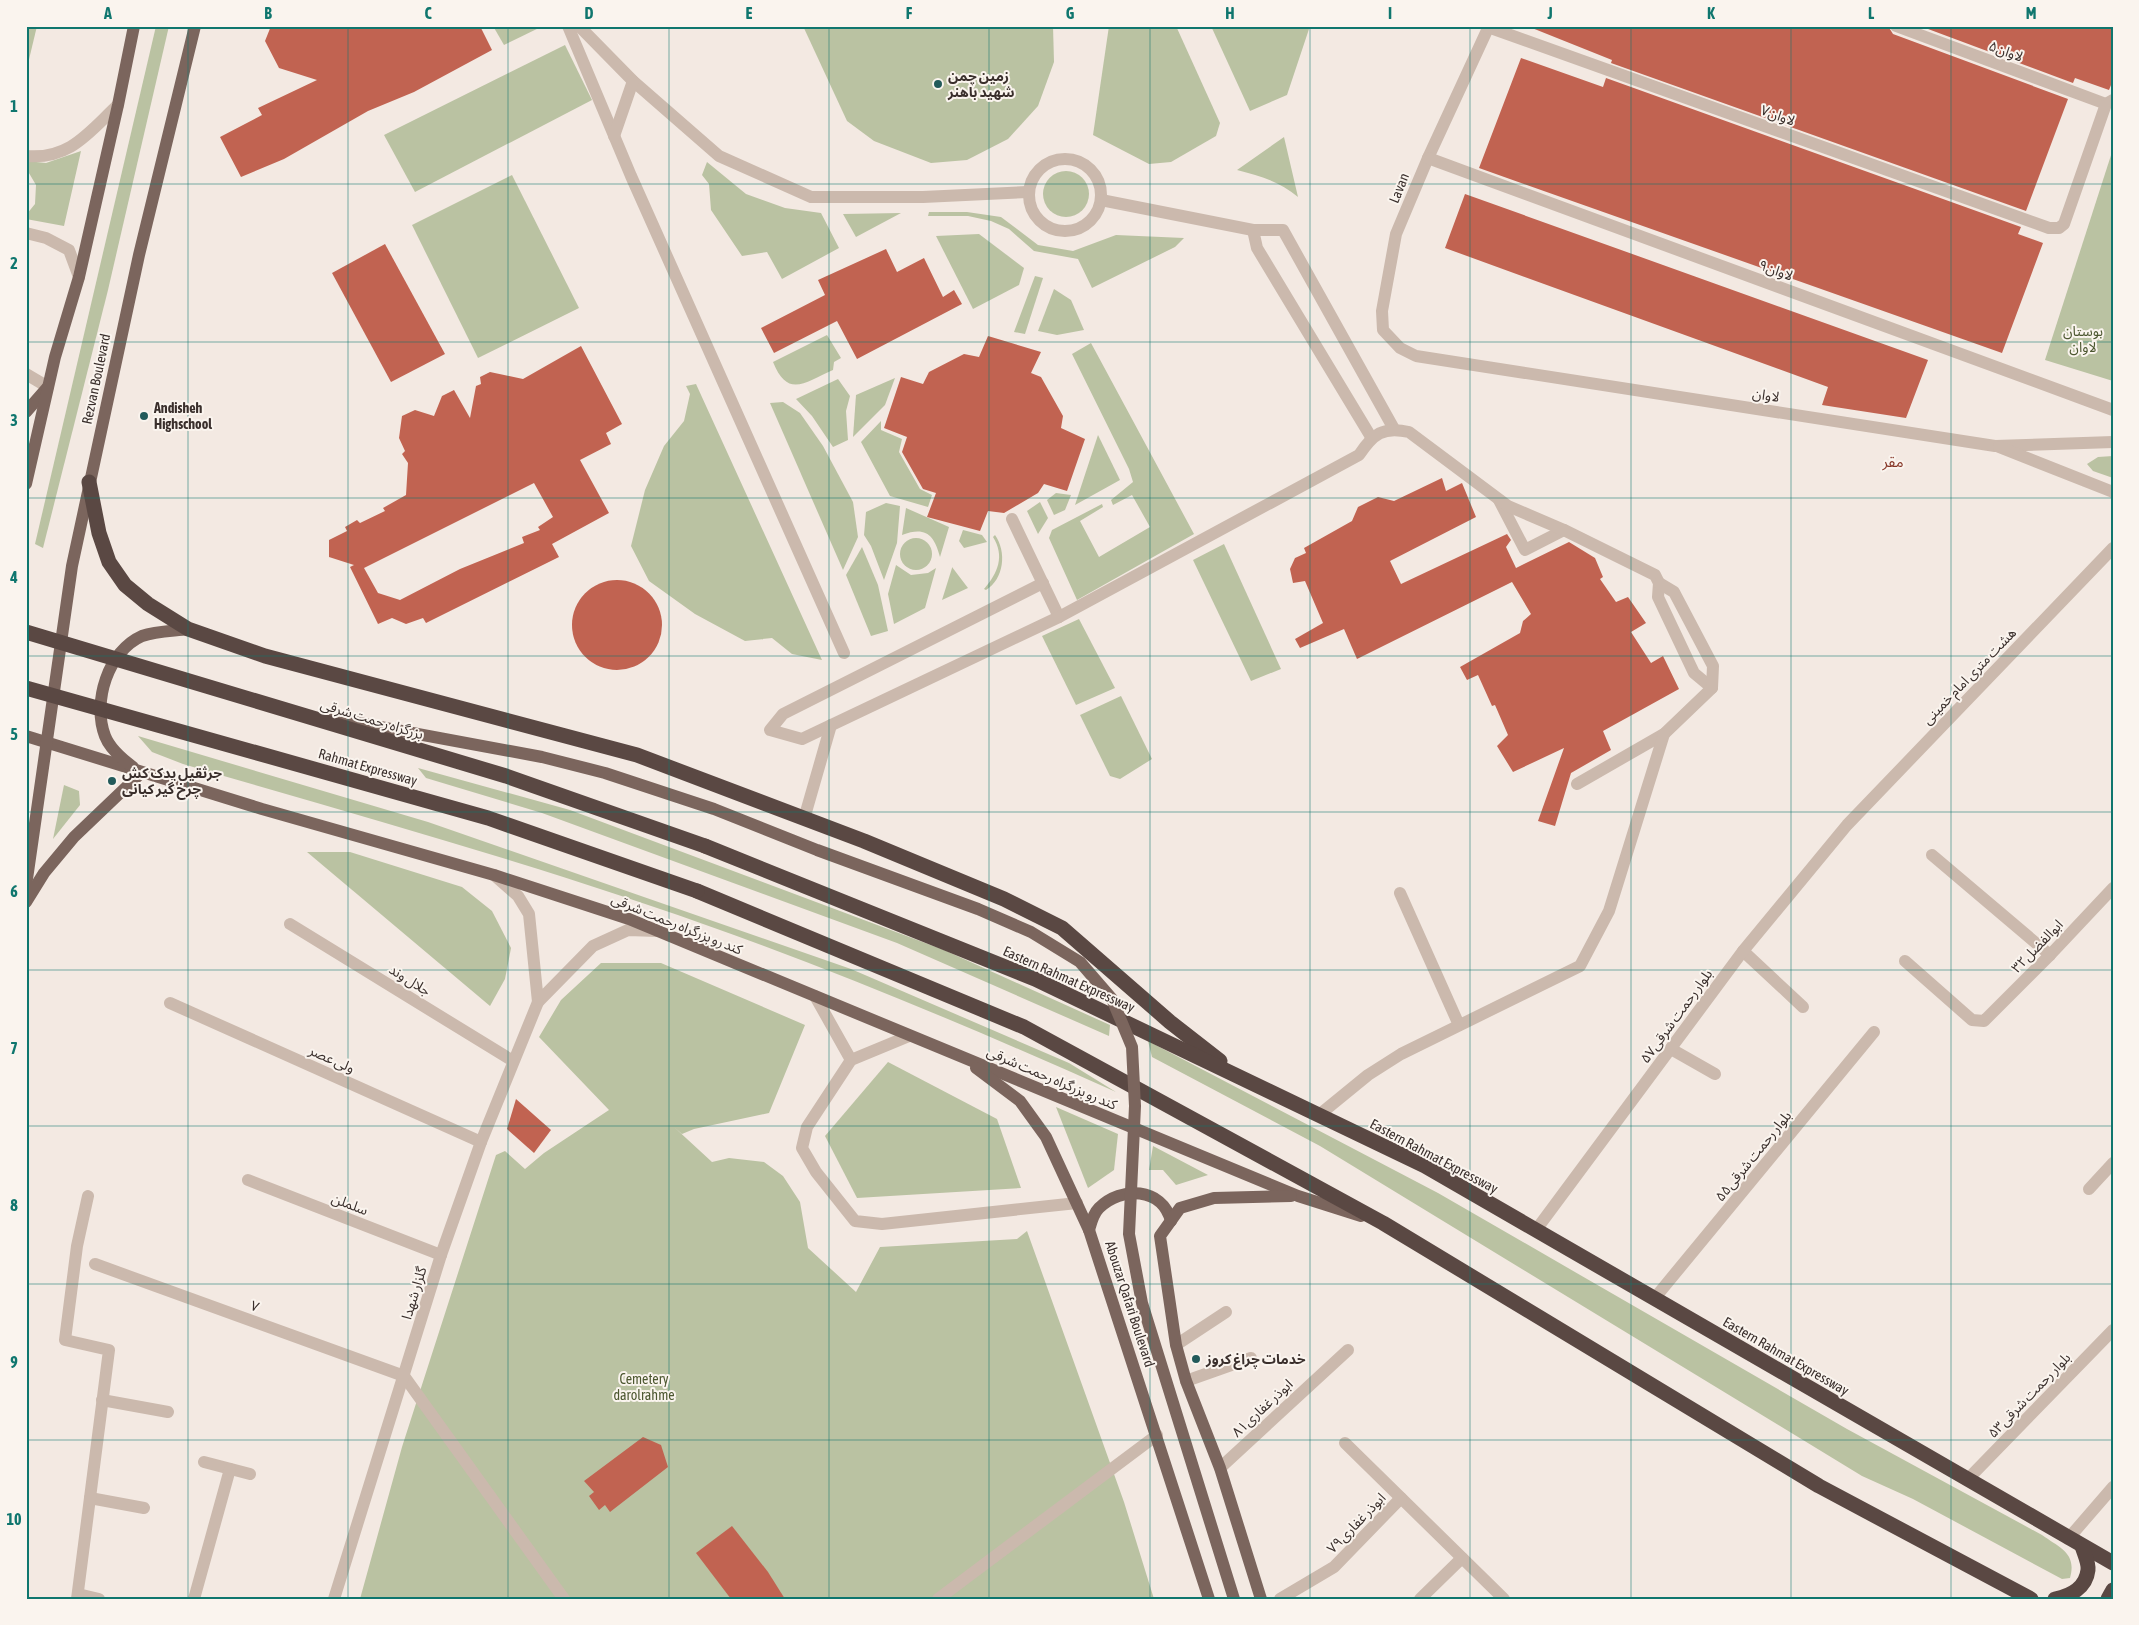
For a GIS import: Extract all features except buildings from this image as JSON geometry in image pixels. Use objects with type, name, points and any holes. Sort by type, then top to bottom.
[{"type":"highway","points":[[89,482],[99,533],[109,562],[125,585],[148,604],[188,629],[265,656],[637,755],[1004,899],[1062,928],[1170,1022],[1245,1080]]},
{"type":"highway","name":"بزرگراه رحمت شرقی","points":[[26,632],[506,776],[705,846]]},
{"type":"highway","name":"Rahmat Expressway","points":[[26,688],[488,818],[697,891],[1024,1027],[1383,1223]]},
{"type":"highway","name":"Eastern Rahmat Expressway","points":[[705,846],[1035,979],[1424,1166],[2068,1539],[2113,1563]]},
{"type":"highway","points":[[1383,1223],[1810,1481],[2029,1597],[2050,1599]]},
{"type":"highway","points":[[2055,1599],[2069,1596],[2083,1584],[2088,1569],[2082,1546]]},
{"type":"highway","points":[[2108,1599],[2113,1590]]},
{"type":"main road","points":[[26,412],[48,387],[79,277],[134,26]]},
{"type":"main road","name":"Rezvan Boulevard","points":[[26,886],[72,566],[139,255],[195,26]]},
{"type":"main road","points":[[26,484],[55,357]]},
{"type":"main road","points":[[26,902],[44,873],[74,837],[141,773],[121,758],[104,736],[100,707],[108,673],[116,656],[142,636],[188,629]]},
{"type":"main road","points":[[288,710],[542,757],[605,773],[714,809],[817,850],[978,909],[1031,932],[1080,962],[1112,1000],[1132,1046],[1135,1106],[1130,1234],[1142,1303],[1234,1599]]},
{"type":"main road","name":"کند رو بزرگراه رحمت شرقی","points":[[26,736],[141,773],[494,875],[629,919],[1298,1196]]},
{"type":"main road","name":"Abouzar Qafari Boulevard","points":[[960,1056],[1020,1101],[1046,1137],[1090,1230],[1209,1599]]},
{"type":"main road","points":[[1090,1230],[1098,1209],[1115,1196],[1131,1194],[1159,1198],[1168,1208],[1171,1221]]},
{"type":"main road","points":[[1261,1599],[1220,1468],[1186,1381],[1176,1345],[1160,1236],[1180,1208],[1214,1198],[1298,1196],[1383,1223]]},
{"type":"street","points":[[568,26],[614,136],[844,653]]},
{"type":"street","points":[[579,26],[633,81],[719,156],[811,197],[922,197],[1028,192]]},
{"type":"street","name":"۵لاوان","points":[[1896,26],[2109,102]]},
{"type":"street","name":"۷لاوان","points":[[1488,27],[2049,228],[2059,228],[2064,224],[2109,102]]},
{"type":"street","name":"Lavan","points":[[1488,27],[1428,158],[1396,234],[1382,311],[1383,330],[1400,348],[1416,356],[1994,446]]},
{"type":"street","points":[[614,136],[633,81]]},
{"type":"street","points":[[26,156],[41,157],[73,148],[118,106]]},
{"type":"street","name":"۹لاوان","points":[[1428,158],[2113,410]]},
{"type":"street","points":[[1068,159],[1079,162],[1089,168],[1101,188],[1101,200],[1097,212],[1090,222],[1079,229],[1066,232],[1054,230],[1034,216],[1029,204],[1028,192],[1037,171],[1057,160],[1068,159]]},
{"type":"street","points":[[1101,200],[1252,230],[1283,230],[1394,429]]},
{"type":"street","points":[[1252,230],[1257,248],[1371,437]]},
{"type":"street","points":[[26,234],[46,238],[69,250],[79,277]]},
{"type":"street","points":[[26,374],[48,387]]},
{"type":"street","points":[[1043,583],[783,714],[770,730],[802,739],[1059,617],[1359,454],[1371,437],[1394,429],[1409,432],[1508,506],[1564,530],[1655,575],[1659,584],[1658,597],[1694,673],[1712,688]]},
{"type":"street","points":[[1994,446],[2113,442]]},
{"type":"street","points":[[1994,446],[2113,492]]},
{"type":"street","points":[[1499,499],[1525,550],[1564,530]]},
{"type":"street","points":[[1012,519],[1059,617]]},
{"type":"street","name":"هشت متری امام خمینی","points":[[1847,825],[2113,548]]},
{"type":"street","points":[[1577,784],[1664,734],[1712,688],[1713,666],[1674,592],[1659,584]]},
{"type":"street","points":[[804,819],[831,725]]},
{"type":"street","points":[[1318,1115],[1368,1075],[1401,1054],[1580,966],[1609,912],[1664,734]]},
{"type":"street","name":"۵۷بلوار رحمت شرقی","points":[[1536,1230],[1743,951],[1847,825]]},
{"type":"street","points":[[1932,854],[2050,955]]},
{"type":"street","name":"گلزار شهدا","points":[[494,875],[518,896],[529,914],[538,1002]]},
{"type":"street","name":"ابوالفضل۳۲","points":[[1905,961],[1972,1020],[1984,1021],[2113,888]]},
{"type":"street","points":[[1400,893],[1459,1025]]},
{"type":"street","name":"جلال وند","points":[[290,924],[513,1061]]},
{"type":"street","name":"گلزار شهدا","points":[[334,1599],[441,1256],[482,1142],[538,1002],[593,946],[628,930],[658,931]]},
{"type":"street","points":[[1743,951],[1803,1006]]},
{"type":"street","points":[[815,996],[851,1060]]},
{"type":"street","name":"ولی عصر","points":[[170,1003],[482,1142]]},
{"type":"street","name":"بلوار رحمت شرقی۵۵","points":[[1654,1299],[1874,1032]]},
{"type":"street","points":[[908,1036],[851,1060],[807,1128],[802,1148],[816,1172],[855,1221],[882,1224],[1077,1203]]},
{"type":"street","points":[[1671,1049],[1715,1074]]},
{"type":"street","points":[[2089,1189],[2113,1163]]},
{"type":"street","name":"سلملن","points":[[248,1180],[441,1256]]},
{"type":"street","points":[[88,1196],[77,1246],[65,1340],[109,1350],[77,1597],[99,1599]]},
{"type":"street","name":"۷","points":[[95,1264],[404,1376]]},
{"type":"street","points":[[1176,1345],[1226,1312]]},
{"type":"street","name":"بلوار رحمت شرقی۵۳","points":[[1967,1480],[2113,1330]]},
{"type":"street","name":"۸۱ابوذر غفاری","points":[[1220,1468],[1348,1350]]},
{"type":"street","points":[[1186,1381],[1251,1358]]},
{"type":"street","points":[[404,1376],[564,1599]]},
{"type":"street","points":[[102,1400],[168,1412]]},
{"type":"street","points":[[938,1599],[1157,1435]]},
{"type":"street","points":[[1344,1443],[1504,1599]]},
{"type":"street","points":[[204,1462],[250,1474]]},
{"type":"street","points":[[194,1599],[230,1469]]},
{"type":"street","points":[[2068,1539],[2113,1487]]},
{"type":"street","points":[[90,1498],[144,1508]]},
{"type":"street","name":"۷۹ابوذر غفاری","points":[[1280,1599],[1334,1568],[1401,1498]]},
{"type":"street","points":[[1420,1599],[1462,1558]]},
{"type":"green space","points":[[26,26],[37,26],[26,72]]},
{"type":"green space","points":[[156,26],[169,26],[108,290],[43,548],[35,544]]},
{"type":"green space","points":[[493,26],[543,26],[504,45]]},
{"type":"green space","name":"زمین چمن شهید باهنر","points":[[803,26],[1053,26],[1054,62],[1038,106],[1008,139],[967,160],[931,163],[874,141],[847,121]]},
{"type":"green space","points":[[1109,26],[1176,26],[1220,123],[1216,136],[1171,162],[1149,164],[1093,135]]},
{"type":"green space","points":[[1211,26],[1310,26],[1287,95],[1250,111]]},
{"type":"green space","points":[[565,45],[592,100],[415,192],[384,135]]},
{"type":"green space","points":[[1284,137],[1298,197],[1276,183],[1237,170]]},
{"type":"green space","name":"بوستان لاوان","points":[[2113,149],[2113,381],[2045,360]]},
{"type":"green space","points":[[81,151],[64,226],[26,219],[26,215],[35,204],[36,185],[26,168],[26,161],[46,163]]},
{"type":"green space","points":[[707,162],[746,194],[785,208],[821,213],[839,248],[782,279],[767,252],[742,256],[711,210],[709,184],[702,175]]},
{"type":"green space","points":[[1061,171],[1071,171],[1085,181],[1089,194],[1085,207],[1079,213],[1071,217],[1061,217],[1047,207],[1043,199],[1043,189],[1053,175]]},
{"type":"green space","points":[[512,175],[579,308],[478,358],[412,225]]},
{"type":"green space","points":[[929,212],[967,212],[1001,217],[1038,245],[1073,251],[1116,235],[1184,238],[1175,247],[1092,288],[1078,259],[1034,251],[1009,229],[991,221],[968,216],[928,216]]},
{"type":"green space","points":[[901,213],[856,237],[843,214]]},
{"type":"green space","points":[[979,234],[1024,268],[1019,285],[973,309],[936,236]]},
{"type":"green space","points":[[1035,276],[1043,278],[1025,334],[1014,332]]},
{"type":"green space","points":[[1054,289],[1071,300],[1084,330],[1057,335],[1038,331]]},
{"type":"green space","points":[[827,335],[841,358],[834,362],[833,370],[798,384],[791,384],[785,381],[773,362]]},
{"type":"green space","points":[[1091,343],[1194,534],[1077,600],[1049,538],[1052,530],[1102,504],[1103,507],[1080,521],[1099,557],[1150,527],[1132,495],[1113,505],[1111,500],[1133,482],[1129,469],[1072,354]]},
{"type":"green space","points":[[895,378],[885,405],[853,437],[856,395]]},
{"type":"green space","points":[[838,379],[850,396],[846,411],[848,440],[833,447],[812,416],[796,399]]},
{"type":"green space","points":[[696,384],[822,660],[792,654],[772,638],[745,641],[695,614],[649,581],[631,546],[645,490],[664,446],[684,421],[690,394],[686,386]]},
{"type":"green space","points":[[783,402],[800,413],[823,446],[853,502],[858,537],[843,570],[770,403]]},
{"type":"green space","points":[[881,421],[881,430],[902,439],[899,452],[920,489],[932,495],[928,507],[890,496],[861,442]]},
{"type":"green space","points":[[1098,435],[1120,480],[1075,505]]},
{"type":"green space","points":[[2113,456],[2113,478],[2093,471],[2087,464],[2098,457]]},
{"type":"green space","points":[[1056,493],[1071,495],[1065,510],[1054,515],[1047,500]]},
{"type":"green space","points":[[1040,502],[1048,518],[1038,534],[1027,511]]},
{"type":"green space","points":[[886,503],[900,506],[897,543],[884,580],[871,546],[864,535],[866,512]]},
{"type":"green space","points":[[906,508],[949,527],[940,557],[935,543],[928,534],[910,532],[902,535]]},
{"type":"green space","points":[[963,530],[982,535],[987,542],[964,548],[959,541]]},
{"type":"green space","points":[[995,535],[1001,549],[1002,565],[997,579],[986,590],[984,589],[996,571],[999,558],[997,544],[993,537]]},
{"type":"green space","points":[[916,538],[922,539],[927,543],[931,548],[931,560],[927,565],[922,569],[916,570],[910,569],[905,565],[901,560],[900,554],[901,548],[905,543],[910,539]]},
{"type":"green space","points":[[1224,544],[1281,669],[1251,681],[1193,560]]},
{"type":"green space","points":[[862,547],[878,585],[888,631],[871,636],[846,575]]},
{"type":"green space","points":[[896,565],[911,575],[928,573],[936,568],[925,608],[894,624],[888,594]]},
{"type":"green space","points":[[952,568],[968,588],[942,600]]},
{"type":"green space","points":[[1079,619],[1115,688],[1076,705],[1042,636]]},
{"type":"green space","points":[[1121,696],[1152,759],[1120,779],[1110,776],[1080,715]]},
{"type":"green space","points":[[138,736],[428,822],[851,969],[1069,1063],[1116,1092],[926,1010],[831,971],[734,935],[529,866],[183,764],[152,752]]},
{"type":"green space","points":[[418,768],[570,810],[944,950],[1110,1025],[1109,1036],[897,943],[542,813],[426,778]]},
{"type":"green space","points":[[64,785],[79,791],[80,805],[53,839]]},
{"type":"green space","points":[[307,852],[350,852],[462,887],[492,911],[511,948],[505,979],[490,1006]]},
{"type":"green space","name":"Cemetery darolrahme","points":[[601,963],[661,963],[805,1025],[769,1113],[694,1129],[682,1134],[674,1127],[712,1162],[729,1158],[764,1162],[783,1176],[800,1202],[808,1248],[856,1292],[880,1247],[1017,1239],[1027,1231],[1124,1502],[1154,1599],[360,1599],[402,1447],[496,1155],[505,1151],[525,1169],[544,1153],[609,1110],[539,1037],[561,1000]]},
{"type":"green space","points":[[1148,1041],[1438,1193],[1847,1429],[2042,1535],[2061,1548],[2069,1557],[2072,1570],[2070,1578],[2062,1579],[1913,1499],[1862,1476],[1320,1146],[1152,1057]]},
{"type":"green space","points":[[888,1062],[997,1119],[1021,1188],[857,1198],[825,1136]]},
{"type":"green space","points":[[1056,1107],[1118,1134],[1114,1170],[1088,1188]]},
{"type":"green space","points":[[1153,1146],[1208,1175],[1176,1185],[1163,1170],[1149,1170]]},
{"type":"place","name":"زمین چمن شهید باهنر","points":[[938,84]]},
{"type":"place","name":"Andisheh Highschool","points":[[144,416]]},
{"type":"place","name":"جرثقیل یدک کش چرخ گیر کیانی","points":[[112,781]]},
{"type":"place","name":"خدمات چراغ کروز","points":[[1196,1359]]},
{"type":"district","name":"مقر","points":[[1893,461]]}]
